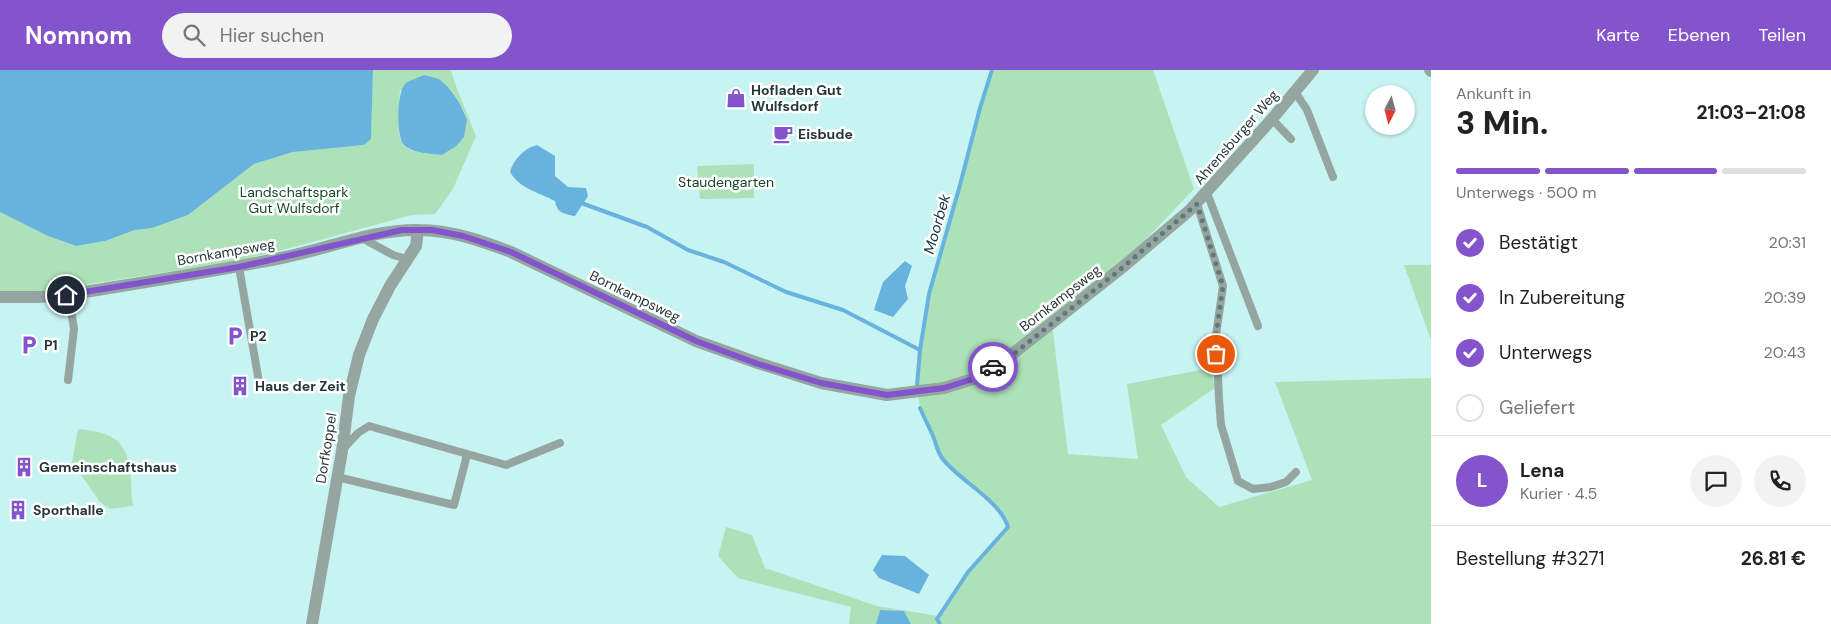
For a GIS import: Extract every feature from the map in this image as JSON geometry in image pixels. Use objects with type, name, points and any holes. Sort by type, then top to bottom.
[{"type":"street","name":"Ahrensburger Weg","points":[[1201,199],[1272,120],[1313,70]]},
{"type":"street","name":"Bornkampsweg","points":[[0,297],[66,295],[239,267],[402,230],[432,230],[463,236],[502,249],[696,341],[758,364],[821,383],[887,395],[944,388],[976,378],[1006,360],[1119,270],[1201,199]]},
{"type":"street","name":"Dorfkoppel","points":[[312,624],[342,451],[349,396],[359,355],[373,319],[416,246],[418,230]]},
{"type":"lane","points":[[1295,92],[1307,110],[1333,177]]},
{"type":"lane","points":[[1272,120],[1291,139]]},
{"type":"lane","points":[[1201,199],[1258,326]]},
{"type":"lane","points":[[1201,199],[1223,286],[1216,335],[1219,399],[1222,425],[1238,481],[1253,489],[1271,487],[1286,482],[1296,472]]},
{"type":"lane","points":[[362,238],[393,255],[407,259]]},
{"type":"lane","points":[[239,267],[259,382]]},
{"type":"lane","points":[[66,295],[70,304],[74,329],[68,380]]},
{"type":"lane","points":[[342,451],[358,432],[369,426],[506,465],[560,443]]},
{"type":"lane","points":[[337,477],[454,505],[468,455]]},
{"type":"green space","name":"Landschaftspark Gut Wulfsdorf","points":[[373,70],[451,70],[476,136],[453,189],[435,214],[412,215],[237,261],[65,288],[0,292],[0,212],[48,236],[76,246],[105,241],[135,230],[152,228],[188,215],[254,164],[293,152],[363,145],[371,139]],"holes":[[[448,87],[459,102],[466,120],[464,137],[441,155],[415,151],[403,144],[400,138],[398,122],[400,91]]]},
{"type":"green space","points":[[992,70],[1153,70],[1194,189],[1108,279],[1052,324],[1068,454],[1138,459],[1127,384],[1211,368],[1215,388],[1161,425],[1186,477],[1219,507],[1312,480],[1275,382],[1431,378],[1431,624],[911,624],[904,611],[880,610],[876,624],[849,624],[851,607],[738,578],[718,556],[726,527],[752,535],[765,568],[877,606],[939,616],[968,572],[1008,529],[1008,524],[1002,515],[941,456],[920,408],[917,386],[920,350],[929,294]]},
{"type":"green space","name":"Staudengarten","points":[[754,164],[754,198],[700,199],[697,166]]},
{"type":"green space","points":[[1404,265],[1431,265],[1431,340]]},
{"type":"green space","points":[[78,429],[105,434],[115,439],[122,446],[129,464],[133,506],[110,509],[100,502],[78,471],[71,468]]},
{"type":"water","points":[[0,70],[373,70],[371,139],[364,145],[293,152],[254,164],[188,215],[152,228],[135,230],[105,241],[76,246],[48,236],[0,212]]},
{"type":"water","points":[[424,75],[439,79],[448,87],[459,102],[467,120],[464,137],[456,146],[442,155],[412,150],[407,148],[401,140],[398,124],[400,95],[406,83]]},
{"type":"water","points":[[537,145],[555,156],[555,176],[568,187],[586,188],[588,196],[575,216],[562,212],[557,208],[555,201],[530,190],[514,178],[510,172],[520,155]]},
{"type":"water","points":[[905,261],[912,266],[905,286],[908,299],[893,317],[874,310],[883,282]]},
{"type":"water","points":[[882,555],[905,556],[929,575],[919,594],[879,578],[873,570]]},
{"type":"water","points":[[880,610],[904,611],[911,624],[876,624]]},
{"type":"waterway","name":"Moorbek","points":[[917,386],[920,350],[929,294],[992,70]]},
{"type":"waterway","points":[[584,204],[647,227],[688,250],[724,262],[786,292],[843,310],[920,350]]},
{"type":"waterway","name":"Moorbek","points":[[920,408],[942,458],[997,508],[1004,517],[1008,527],[968,572],[937,619],[940,624]]},
{"type":"way so far","points":[[993,367],[1006,360],[1056,321],[1197,204],[1223,286],[1216,335],[1216,354]]},
{"type":"place","name":"Hofladen Gut Wulfsdorf","points":[[736,98]]},
{"type":"place","name":"Eisbude","points":[[783,134]]},
{"type":"place","name":"P2","points":[[235,336]]},
{"type":"place","name":"P1","points":[[29,345]]},
{"type":"place","name":"Haus der Zeit","points":[[240,386]]},
{"type":"place","name":"Gemeinschaftshaus","points":[[24,467]]},
{"type":"place","name":"Sporthalle","points":[[18,510]]},
{"type":"route","points":[[66,295],[239,267],[402,230],[432,230],[463,236],[511,252],[696,341],[758,364],[821,383],[887,395],[944,388],[976,378],[993,367]]}]
